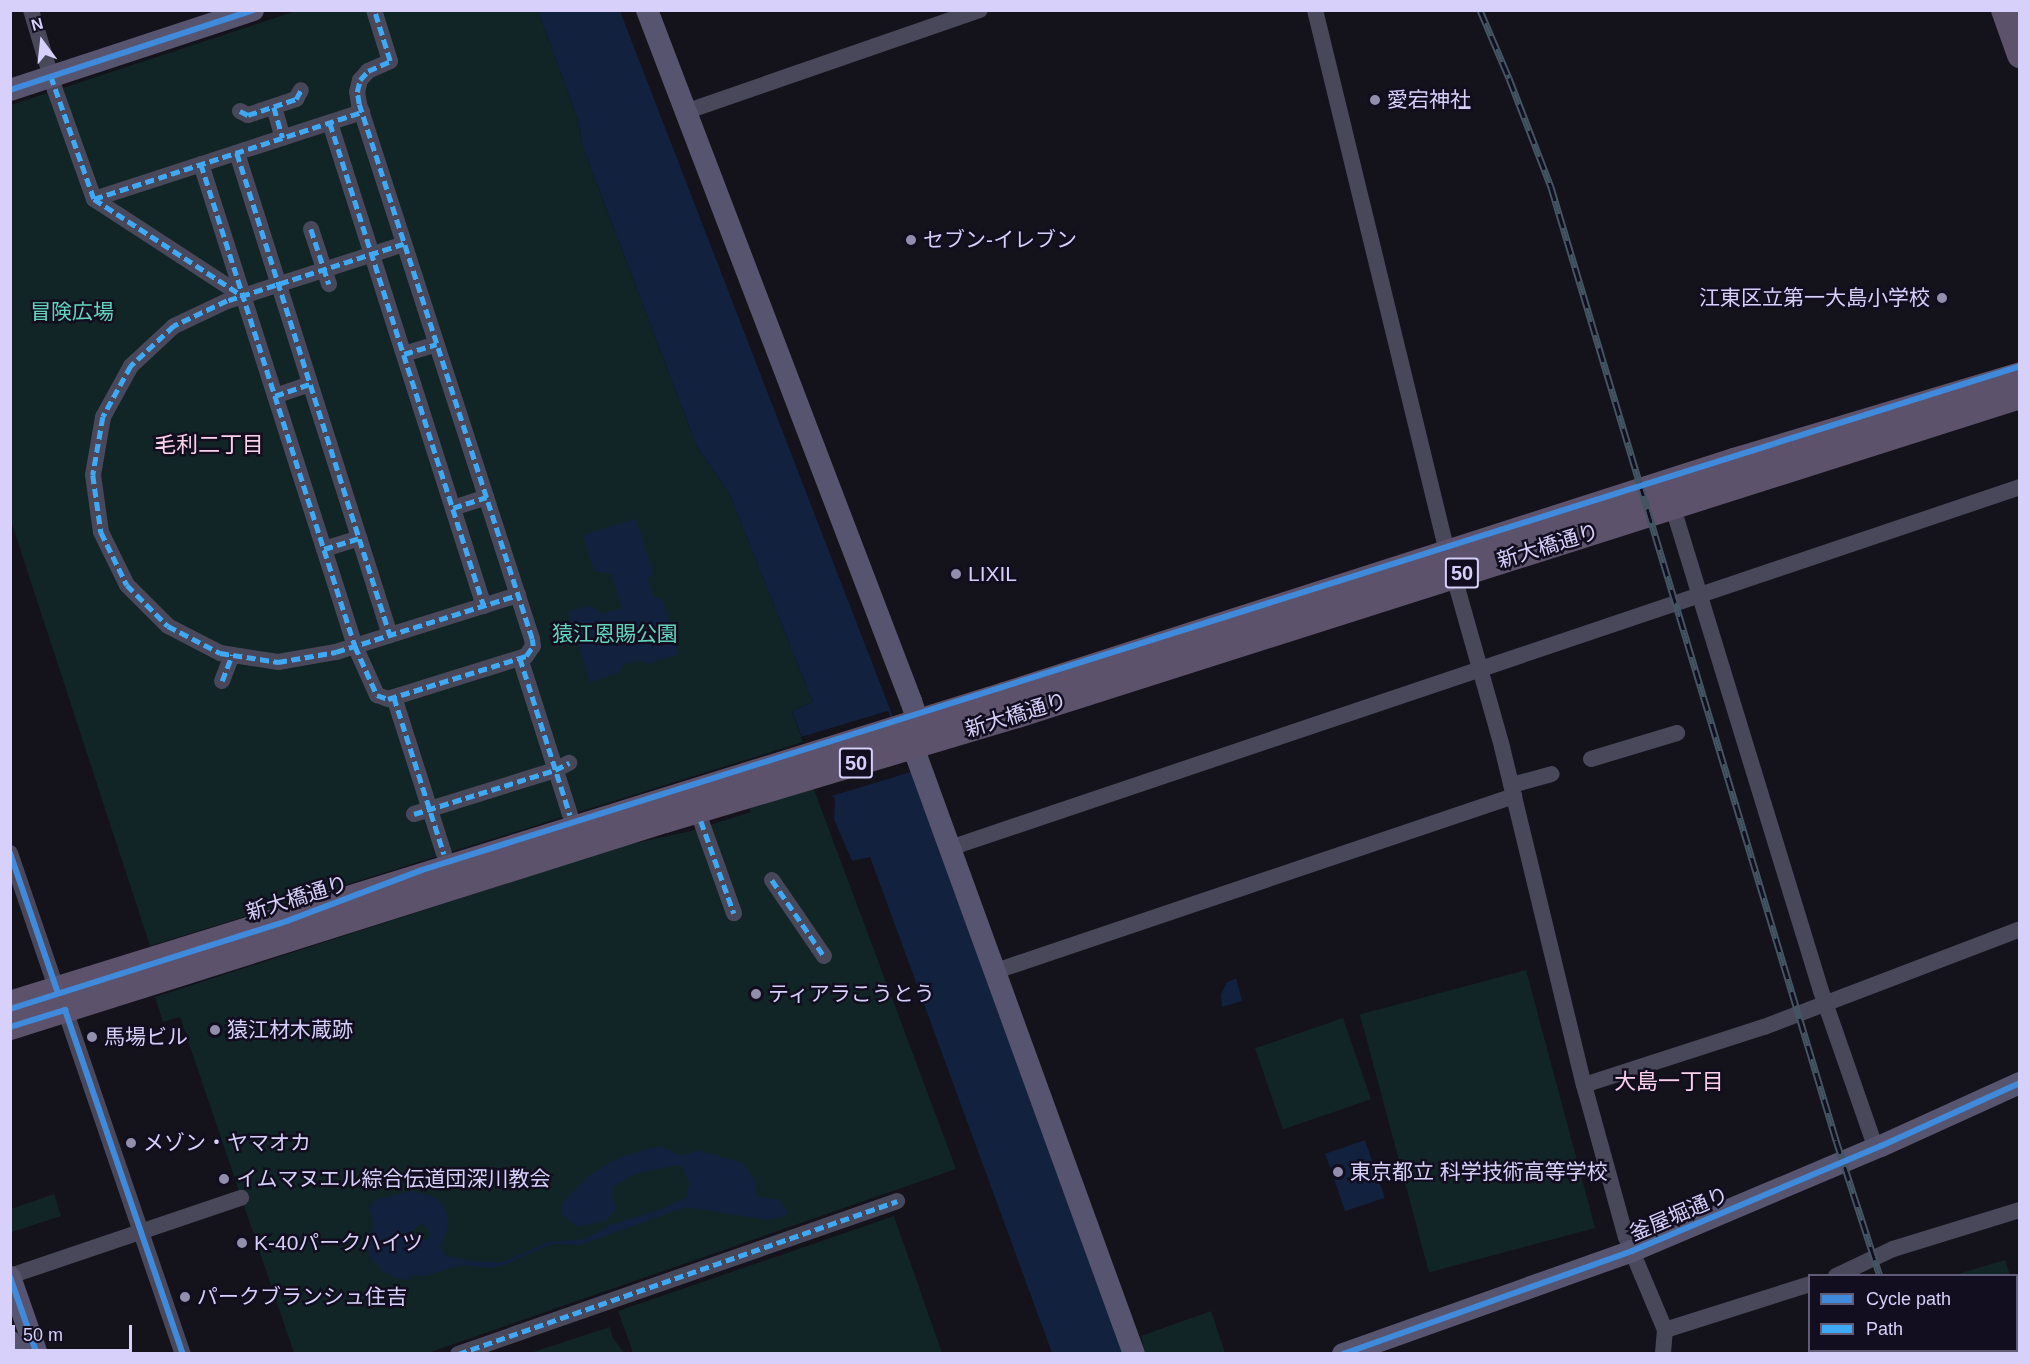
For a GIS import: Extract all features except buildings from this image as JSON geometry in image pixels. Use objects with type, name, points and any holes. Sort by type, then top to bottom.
[{"type":"main road","points":[[2004,10],[2019,55]]},
{"type":"main road","name":"新大橋通り","points":[[11,1007],[61,1000],[665,820],[804,768],[1451,564],[2019,375]]},
{"type":"main road","name":"新大橋通り","points":[[1451,564],[1673,508],[2019,396]]},
{"type":"street","points":[[31,10],[51,76],[94,199],[243,296]]},
{"type":"street","points":[[10,90],[253,10]]},
{"type":"street","points":[[201,164],[355,646],[377,695],[382,698],[394,697],[526,656],[533,646],[518,595],[357,92],[360,80],[368,71],[390,61],[374,10]]},
{"type":"street","points":[[647,10],[686,112],[908,735],[1134,1353]]},
{"type":"street","points":[[686,112],[980,10]]},
{"type":"street","points":[[1315,10],[1451,564],[1482,669],[1513,790],[1584,1085],[1626,1237],[1665,1330],[1663,1353]]},
{"type":"street","points":[[240,111],[248,115],[274,107],[296,99],[301,90]]},
{"type":"street","points":[[274,107],[284,138]]},
{"type":"street","points":[[94,199],[362,112]]},
{"type":"street","points":[[330,123],[484,606]]},
{"type":"street","points":[[237,153],[390,635]]},
{"type":"street","points":[[311,229],[326,277]]},
{"type":"street","points":[[404,244],[372,254],[326,277],[279,284],[243,296],[174,326],[131,366],[103,417],[93,475],[101,532],[127,585],[168,626],[220,653],[278,662],[355,646],[518,595]]},
{"type":"street","points":[[404,354],[437,344]]},
{"type":"street","points":[[275,396],[310,384]]},
{"type":"street","points":[[950,848],[1699,595],[1773,573],[2019,487]]},
{"type":"street","points":[[453,508],[486,497]]},
{"type":"street","points":[[1673,508],[1826,1004],[1876,1149]]},
{"type":"street","points":[[324,549],[359,538]]},
{"type":"street","points":[[222,681],[232,655]]},
{"type":"street","points":[[520,658],[562,767],[570,815]]},
{"type":"street","points":[[394,697],[444,854]]},
{"type":"street","points":[[1591,759],[1677,733]]},
{"type":"street","points":[[414,814],[562,767]]},
{"type":"street","points":[[996,971],[1513,790],[1552,774]]},
{"type":"street","points":[[701,821],[734,913]]},
{"type":"street","points":[[10,853],[183,1353]]},
{"type":"street","points":[[772,880],[824,956]]},
{"type":"street","points":[[1584,1085],[1826,1004],[2019,929]]},
{"type":"street","name":"釜屋堀通り","points":[[1343,1353],[1632,1251],[1876,1149],[2019,1083]]},
{"type":"street","points":[[37,1353],[10,1276],[242,1198]]},
{"type":"street","points":[[458,1353],[897,1201]]},
{"type":"street","points":[[1838,1274],[1893,1250],[2019,1210]]},
{"type":"street","points":[[1665,1330],[1808,1284]]},
{"type":"street","points":[[10,1341],[15,1353]]},
{"type":"green space","name":"猿江恩賜公園","points":[[296,11],[538,11],[580,125],[581,142],[697,447],[729,493],[813,702],[792,711],[803,742],[150,946],[11,521],[11,105]]},
{"type":"green space","points":[[813,787],[956,1169],[428,1353],[294,1353],[180,1017],[163,1022],[155,997],[622,846],[691,831],[751,812],[749,807]]},
{"type":"green space","points":[[1526,970],[1595,1228],[1429,1272],[1360,1015]]},
{"type":"green space","points":[[1343,1018],[1371,1099],[1283,1130],[1255,1048]]},
{"type":"green space","points":[[54,1194],[61,1216],[12,1232],[11,1209]]},
{"type":"green space","points":[[894,1216],[942,1353],[633,1353],[618,1311]]},
{"type":"green space","points":[[2005,1260],[2010,1274],[1957,1274]]},
{"type":"green space","points":[[2018,1306],[2019,1353],[1940,1353],[2018,1352]]},
{"type":"green space","points":[[1211,1311],[1225,1353],[1145,1353],[1141,1336]]},
{"type":"green space","points":[[610,1327],[613,1338],[624,1353],[530,1353]]},
{"type":"water","points":[[538,11],[620,11],[987,960],[1127,1353],[1052,1353],[870,857],[852,861],[834,819],[835,798],[821,789],[792,711],[813,702],[729,493],[697,447],[581,142],[580,125]]},
{"type":"water","points":[[636,519],[653,573],[648,580],[653,597],[662,599],[679,654],[648,664],[639,660],[623,665],[618,673],[590,682],[568,612],[590,605],[602,614],[622,608],[611,574],[594,571],[583,535]]},
{"type":"water","points":[[1236,978],[1242,1001],[1222,1007],[1221,995],[1226,983]]},
{"type":"water","points":[[1365,1140],[1385,1198],[1345,1211],[1325,1154]]},
{"type":"water","points":[[660,1146],[683,1156],[698,1150],[742,1163],[755,1180],[756,1196],[780,1200],[788,1212],[783,1217],[767,1220],[686,1207],[580,1245],[555,1244],[545,1247],[502,1266],[491,1268],[462,1265],[425,1276],[409,1275],[409,1280],[396,1278],[384,1272],[373,1261],[365,1245],[365,1240],[374,1228],[369,1208],[375,1200],[411,1191],[435,1197],[442,1204],[447,1214],[448,1227],[440,1248],[447,1256],[479,1262],[503,1262],[547,1242],[585,1239],[610,1225],[662,1209],[687,1197],[689,1183],[683,1168],[677,1165],[635,1174],[613,1187],[612,1196],[616,1210],[605,1221],[578,1227],[562,1215],[562,1205],[566,1199],[590,1175],[620,1157]],"holes":[[[421,1224],[426,1226],[431,1234],[427,1240],[418,1240],[412,1231]]]},
{"type":"pier","points":[[888,711],[911,772],[828,797],[822,794],[801,737]]},
{"type":"railway","points":[[1480,10],[1551,187],[1836,1140],[1879,1274]]},
{"type":"marked path","points":[[201,164],[355,646],[377,695],[388,699],[526,656],[533,646],[532,639],[359,104],[357,92],[360,80],[368,71],[390,61],[374,10]]},
{"type":"marked path","points":[[51,76],[94,199],[243,296]]},
{"type":"marked path","points":[[240,111],[248,115],[296,99],[301,90]]},
{"type":"marked path","points":[[274,107],[283,138]]},
{"type":"marked path","points":[[94,199],[362,112]]},
{"type":"marked path","points":[[330,123],[484,606]]},
{"type":"marked path","points":[[237,153],[390,635]]},
{"type":"marked path","points":[[311,229],[329,284]]},
{"type":"marked path","points":[[404,244],[227,301],[174,326],[131,366],[103,417],[93,475],[101,532],[127,585],[168,626],[220,653],[278,662],[336,652],[518,595]]},
{"type":"marked path","points":[[404,354],[437,344]]},
{"type":"marked path","points":[[275,396],[310,384]]},
{"type":"marked path","points":[[453,508],[486,497]]},
{"type":"marked path","points":[[324,549],[359,538]]},
{"type":"marked path","points":[[222,681],[232,655]]},
{"type":"marked path","points":[[520,658],[570,815]]},
{"type":"marked path","points":[[394,697],[444,854]]},
{"type":"marked path","points":[[414,814],[555,770],[569,763]]},
{"type":"marked path","points":[[701,821],[734,913]]},
{"type":"marked path","points":[[772,880],[824,956]]},
{"type":"marked path","points":[[458,1354],[897,1201]]},
{"type":"cycle path","points":[[10,90],[253,10]]},
{"type":"cycle path","points":[[10,1009],[287,921],[422,870],[2020,366]]},
{"type":"cycle path","points":[[10,853],[57,990]]},
{"type":"cycle path","points":[[10,1027],[65,1010],[183,1354]]},
{"type":"cycle path","points":[[1343,1354],[1632,1251],[1881,1146],[2020,1083]]},
{"type":"cycle path","points":[[10,1277],[37,1354]]},
{"type":"place","name":"愛宕神社","points":[[1375,100]]},
{"type":"place","name":"セブン-イレブン","points":[[911,240]]},
{"type":"place","name":"江東区立第一大島小学校","points":[[1942,298]]},
{"type":"place","name":"LIXIL","points":[[956,574]]},
{"type":"place","name":"ティアラこうとう","points":[[756,994]]},
{"type":"place","name":"猿江材木蔵跡","points":[[215,1030]]},
{"type":"place","name":"馬場ビル","points":[[92,1037]]},
{"type":"place","name":"メゾン・ヤマオカ","points":[[131,1143]]},
{"type":"place","name":"東京都立 科学技術高等学校","points":[[1338,1172]]},
{"type":"place","name":"イムマヌエル綜合伝道団深川教会","points":[[224,1179]]},
{"type":"place","name":"K-40パークハイツ","points":[[242,1243]]},
{"type":"place","name":"パークブランシュ住吉","points":[[185,1297]]},
{"type":"district","name":"毛利二丁目","points":[[209,445]]},
{"type":"district","name":"大島一丁目","points":[[1669,1082]]},
{"type":"park label","name":"冒険広場","points":[[72,312]]}]
